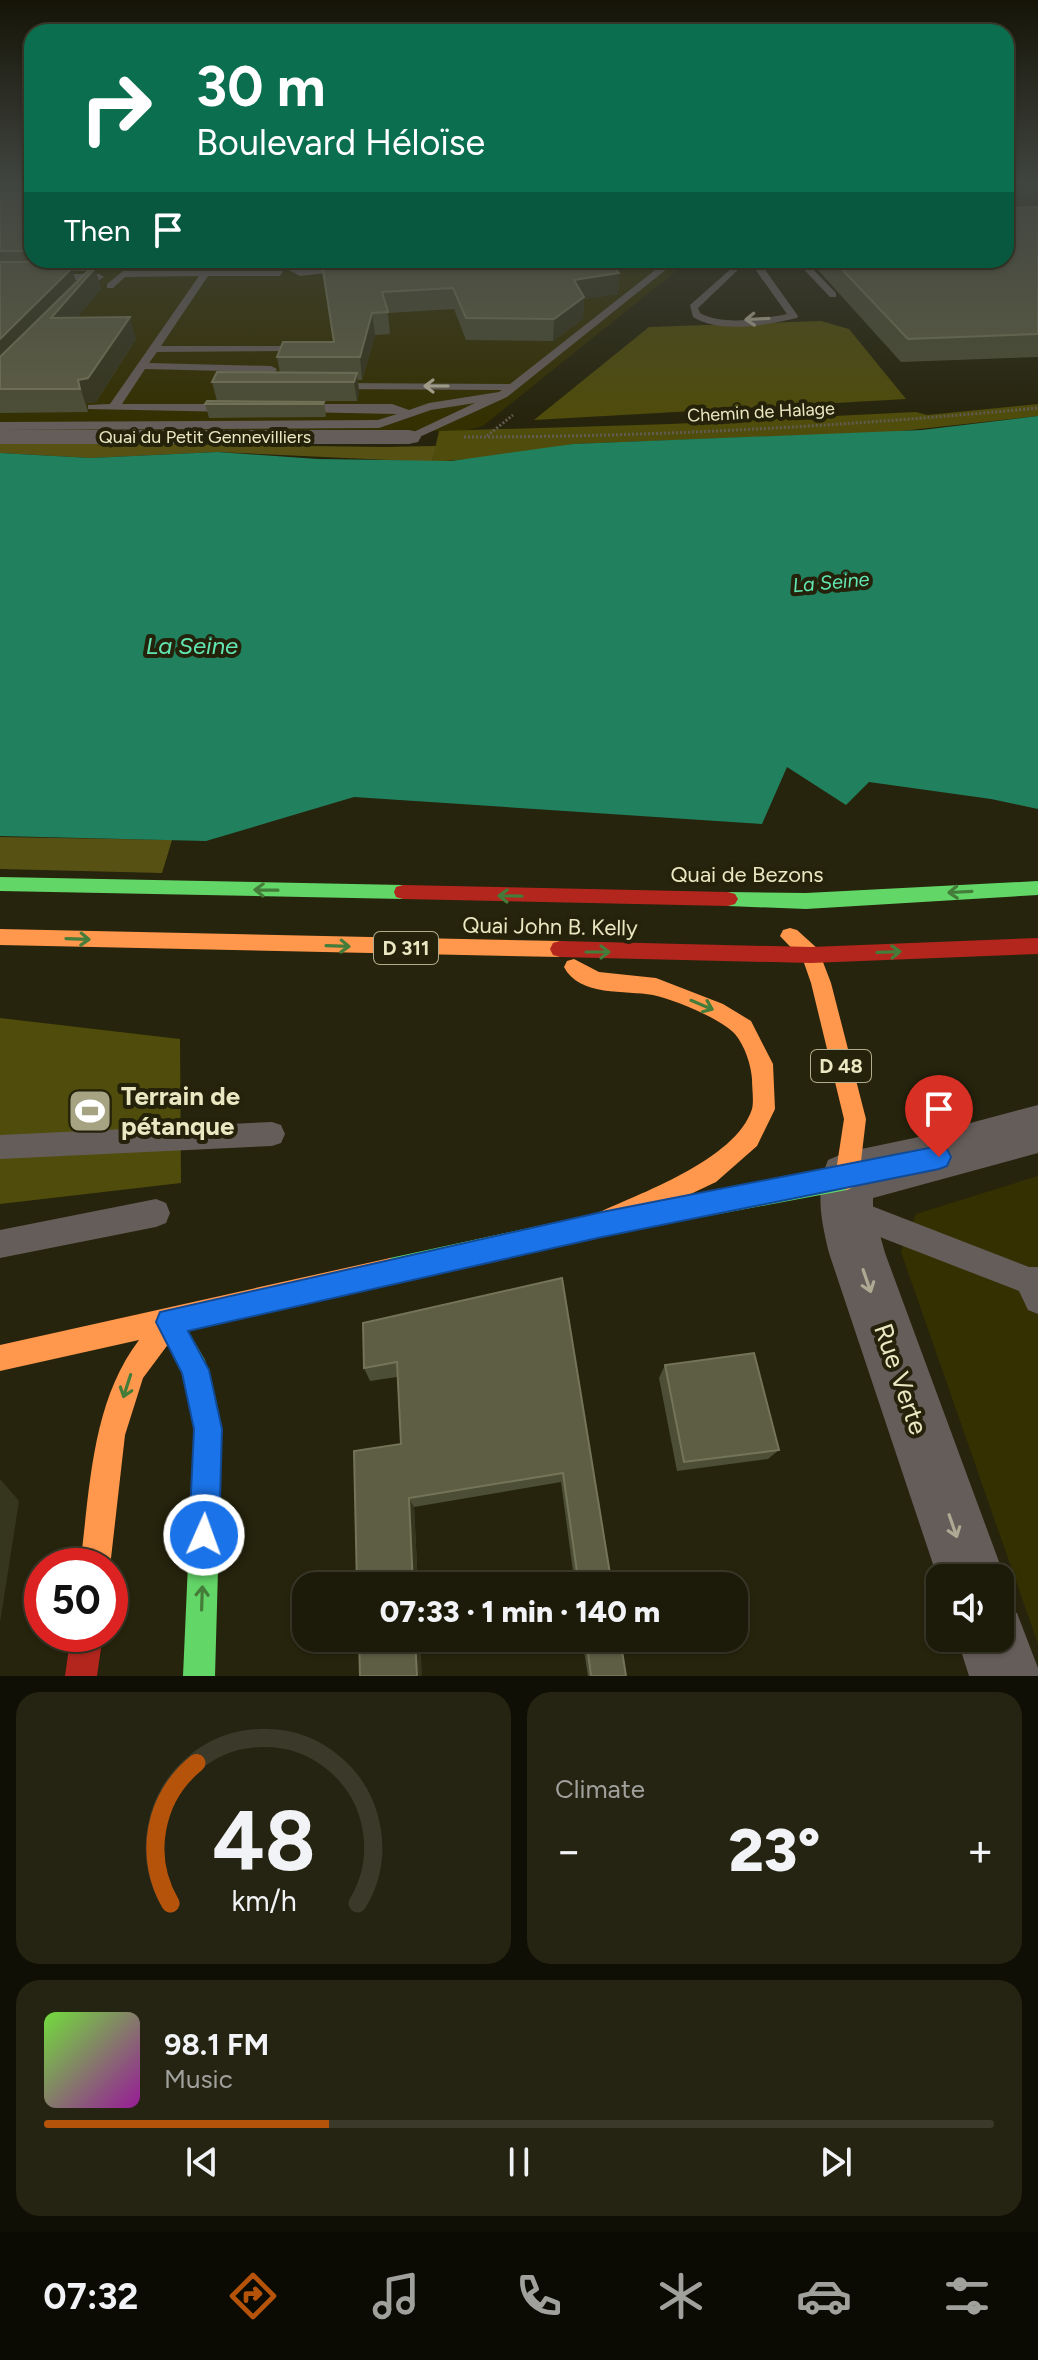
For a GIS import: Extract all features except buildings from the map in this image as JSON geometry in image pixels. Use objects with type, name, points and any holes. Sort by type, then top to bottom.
[{"type":"main road","name":"Quai John B. Kelly","points":[[0,884],[456,895]]},
{"type":"main road","name":"Quai de Bezons","points":[[456,895],[852,898],[1038,888]]},
{"type":"main road","points":[[728,899],[772,920],[811,955],[852,898]]},
{"type":"main road","name":"Quai John B. Kelly","points":[[0,937],[552,952],[811,955]]},
{"type":"main road","name":"D 311","points":[[811,955],[1038,946]]},
{"type":"main road","points":[[552,952],[595,980],[656,987],[716,1010],[743,1028],[762,1064],[764,1109],[749,1138],[708,1174],[602,1224]]},
{"type":"main road","name":"D 48","points":[[811,955],[821,983],[855,1119],[846,1194]]},
{"type":"main road","points":[[0,1358],[602,1224],[846,1194]]},
{"type":"main road","points":[[97,1548],[111,1435],[132,1371],[169,1322]]},
{"type":"main road","points":[[169,1322],[195,1370],[208,1429],[199,1676]]},
{"type":"main road","points":[[81,1676],[84,1652]]},
{"type":"street","name":"Quai du Petit Gennevilliers","points":[[0,437],[409,425]]},
{"type":"street","points":[[846,1194],[914,1164],[1038,1129]]},
{"type":"street","name":"Rue Verte","points":[[846,1194],[857,1253],[966,1564]]},
{"type":"street","points":[[997,1652],[1005,1676]]},
{"type":"lane","points":[[55,277],[60,268]]},
{"type":"lane","points":[[291,268],[300,273],[363,269]]},
{"type":"lane","points":[[0,426],[409,425],[503,395],[664,268]]},
{"type":"lane","points":[[735,268],[693,307],[695,313],[702,318],[719,321],[793,316],[756,268]]},
{"type":"lane","points":[[807,268],[833,295]]},
{"type":"lane","points":[[124,286],[110,286],[123,274],[286,273]]},
{"type":"lane","points":[[113,408],[205,274]]},
{"type":"lane","points":[[0,277],[99,277],[89,287]]},
{"type":"lane","points":[[182,286],[196,286]]},
{"type":"lane","points":[[153,349],[284,349]]},
{"type":"lane","points":[[141,366],[271,369],[263,383],[285,386]]},
{"type":"lane","points":[[316,386],[514,387]]},
{"type":"lane","points":[[409,425],[444,404],[503,395]]},
{"type":"lane","points":[[92,407],[252,408]]},
{"type":"lane","points":[[283,408],[392,408],[409,425]]},
{"type":"lane","points":[[0,1147],[272,1134]]},
{"type":"lane","points":[[846,1194],[1035,1287]]},
{"type":"lane","points":[[0,1244],[156,1213]]},
{"type":"path","name":"Chemin de Halage","points":[[486,437],[550,437],[934,418],[1038,408]]},
{"type":"shaded area","points":[[0,262],[24,262],[24,268],[680,268],[483,426],[464,431],[0,432]]},
{"type":"shaded area","points":[[821,321],[849,329],[906,399],[534,420],[649,327]]},
{"type":"shaded area","points":[[1038,404],[1038,416],[892,432],[573,444],[507,456],[432,462],[439,431],[916,412],[927,415]]},
{"type":"shaded area","points":[[0,442],[436,446],[432,462],[217,452],[91,458],[0,453]]},
{"type":"shaded area","points":[[0,837],[172,840],[162,873],[0,869]]},
{"type":"shaded area","name":"Terrain de pétanque","points":[[0,1018],[180,1039],[181,1183],[0,1204]]},
{"type":"shaded area","points":[[1038,1176],[1038,1644],[1014,1575],[1014,1564],[1010,1564],[901,1252],[916,1214]]},
{"type":"water","name":"La Seine","points":[[1038,416],[1038,809],[991,799],[869,782],[846,805],[787,767],[762,824],[354,797],[206,841],[0,836],[0,453],[91,458],[217,452],[318,459],[451,461],[573,444],[922,430]]},
{"type":"traffic: fast","points":[[0,884],[403,892]]},
{"type":"traffic: fast","points":[[728,899],[806,901],[1038,888]]},
{"type":"traffic: fast","points":[[390,1271],[602,1224],[847,1178]]},
{"type":"traffic: fast","points":[[169,1322],[195,1370],[208,1429],[199,1676]]},
{"type":"traffic: slow","points":[[790,936],[811,955],[821,983],[855,1119],[847,1178]]},
{"type":"traffic: slow","points":[[0,937],[560,949]]},
{"type":"traffic: slow","points":[[574,967],[595,980],[656,987],[716,1010],[743,1028],[762,1064],[764,1109],[749,1138],[708,1174],[602,1224]]},
{"type":"traffic: slow","points":[[0,1358],[390,1271]]},
{"type":"traffic: slow","points":[[97,1548],[111,1435],[132,1371],[169,1322]]},
{"type":"traffic: jam","points":[[403,892],[728,899]]},
{"type":"traffic: jam","points":[[560,949],[811,955],[1038,946]]},
{"type":"traffic: jam","points":[[81,1676],[84,1652]]},
{"type":"place","name":"Terrain de pétanque","points":[[90,1111]]},
{"type":"route","points":[[204,1535],[208,1429],[195,1370],[169,1322],[602,1224],[892,1169],[939,1157]]}]
